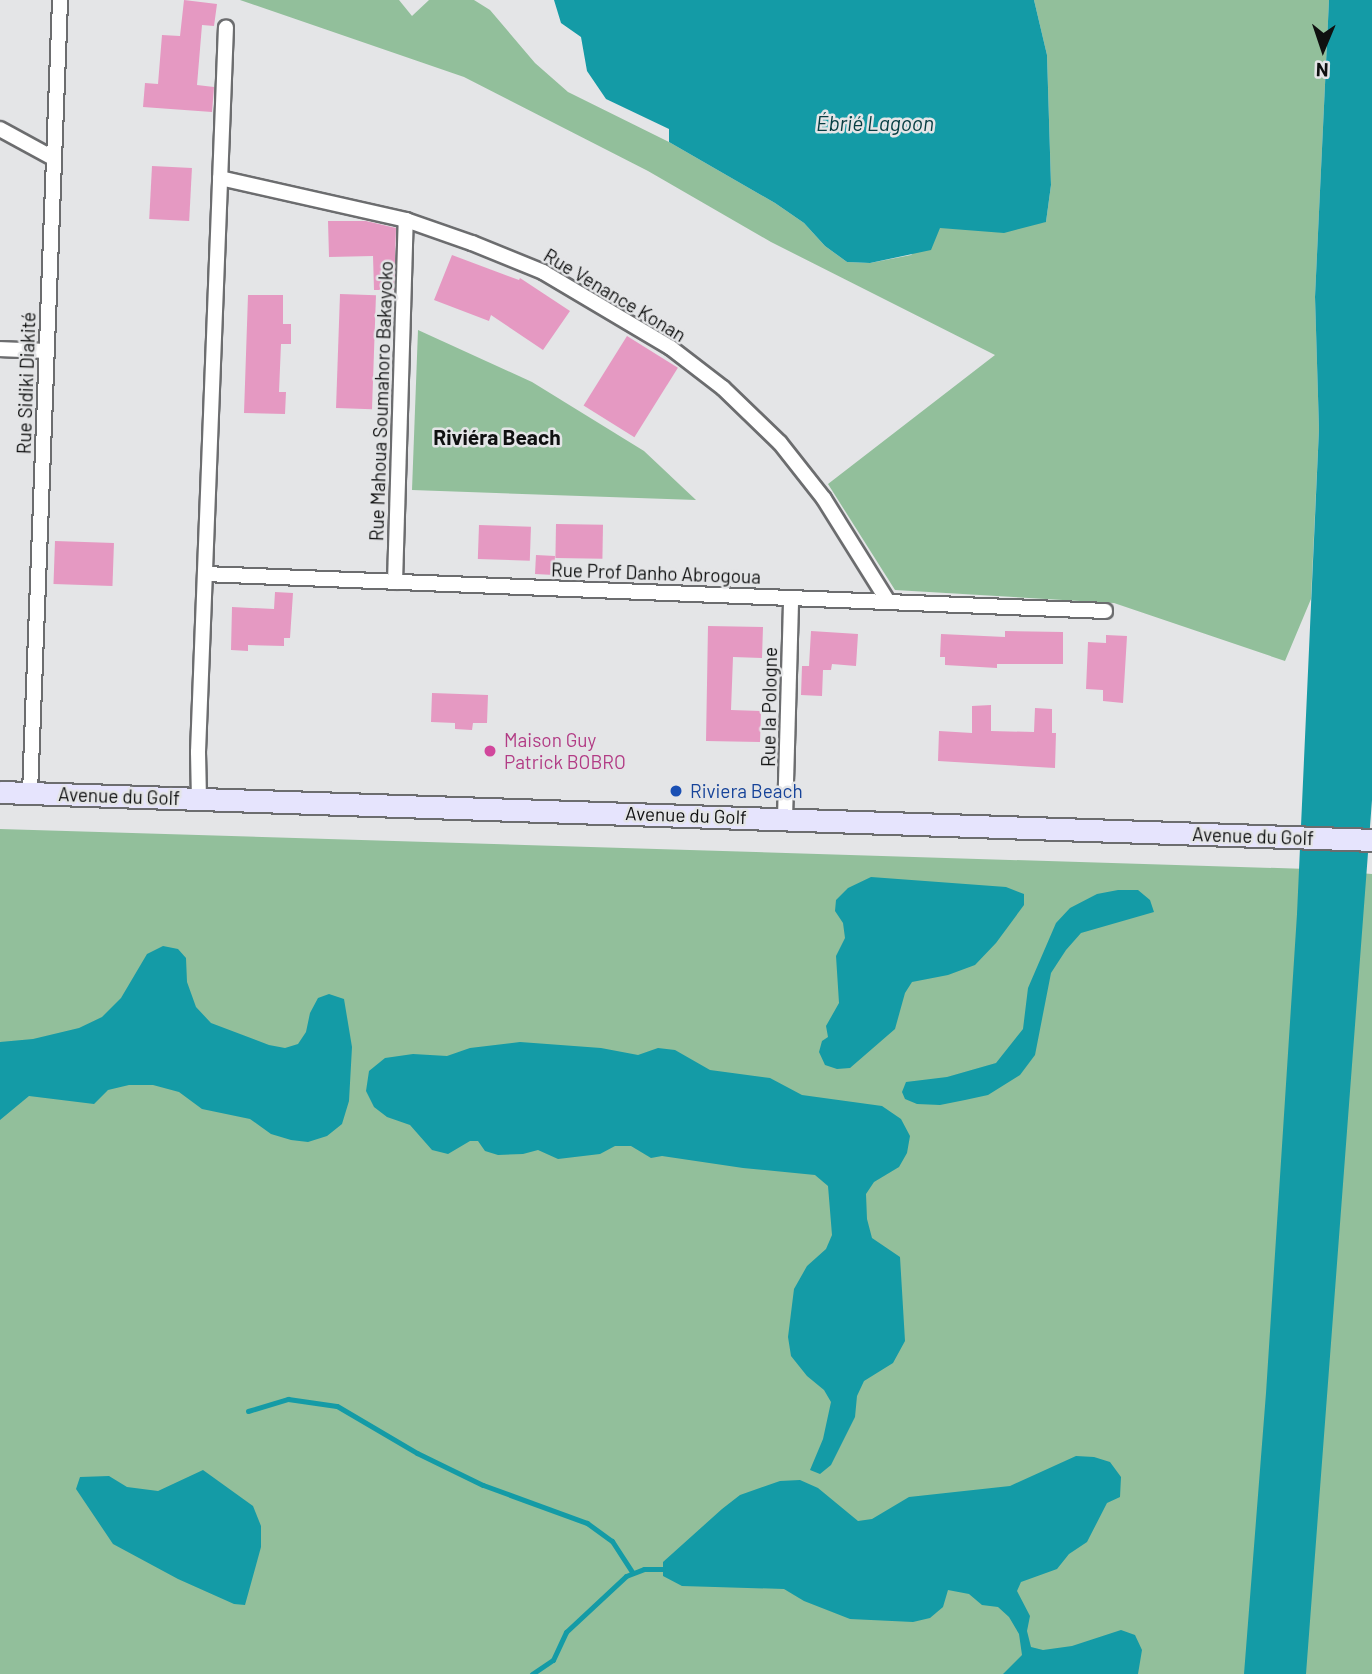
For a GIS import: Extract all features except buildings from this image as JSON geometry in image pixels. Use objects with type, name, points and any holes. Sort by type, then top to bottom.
[{"type":"main road","name":"Avenue du Golf","points":[[0,792],[1372,840]]},
{"type":"street","name":"Rue Sidiki Diakité","points":[[30,793],[60,0]]},
{"type":"street","points":[[199,800],[226,28]]},
{"type":"street","points":[[0,129],[54,158]]},
{"type":"street","name":"Rue Venance Konan","points":[[220,178],[406,220],[543,272],[671,348],[723,388],[780,443],[824,499],[887,600]]},
{"type":"street","name":"Rue Mahoua Soumahoro Bakayoko","points":[[395,582],[406,220]]},
{"type":"street","points":[[0,349],[46,351]]},
{"type":"street","name":"Rue Prof Danho Abrogoua","points":[[205,574],[1105,611]]},
{"type":"street","name":"Rue la Pologne","points":[[785,818],[790,598]]},
{"type":"green space","points":[[240,0],[399,0],[412,16],[429,0],[474,0],[490,10],[535,63],[568,92],[669,142],[775,203],[804,223],[825,246],[847,262],[870,263],[911,255],[940,227],[1046,222],[1051,185],[1047,55],[1034,0],[1329,0],[1315,297],[1319,429],[1311,599],[1285,661],[1114,603],[895,590],[828,484],[995,355],[771,242],[648,171],[464,77]]},
{"type":"green space","points":[[418,330],[532,382],[644,451],[696,500],[412,490]]},
{"type":"green space","points":[[0,829],[1308,869],[1372,874],[1372,1674],[0,1674]]},
{"type":"water","name":"Ébrié Lagoon","points":[[554,0],[1034,0],[1047,55],[1051,185],[1046,222],[1004,233],[940,228],[931,250],[870,263],[847,262],[825,246],[804,223],[775,203],[669,142],[669,129],[606,99],[587,71],[581,37],[561,23]]},
{"type":"water","points":[[1329,0],[1372,0],[1372,800],[1306,1674],[1244,1674],[1266,1393],[1297,914],[1319,429],[1315,297]]},
{"type":"water","points":[[871,877],[1006,887],[1024,894],[1024,905],[996,943],[975,965],[948,975],[912,982],[905,993],[895,1029],[850,1068],[837,1069],[825,1065],[819,1052],[822,1041],[828,1037],[826,1026],[839,1003],[836,956],[845,938],[843,923],[835,911],[836,900],[848,888]]},
{"type":"water","points":[[1138,890],[1150,900],[1154,912],[1081,933],[1066,950],[1051,973],[1035,1055],[1020,1075],[988,1095],[965,1100],[940,1105],[917,1104],[905,1099],[902,1092],[906,1082],[947,1077],[996,1063],[1023,1029],[1028,988],[1056,923],[1070,908],[1097,894]]},
{"type":"water","points":[[163,946],[178,949],[186,958],[187,982],[196,1007],[211,1023],[269,1045],[285,1048],[298,1044],[306,1032],[310,1013],[318,998],[329,994],[344,999],[352,1047],[349,1101],[342,1124],[327,1136],[308,1142],[291,1140],[271,1134],[250,1119],[202,1109],[179,1092],[153,1085],[129,1085],[108,1090],[94,1104],[29,1096],[0,1120],[0,1042],[33,1039],[79,1028],[102,1017],[121,998],[147,954]]},
{"type":"water","points":[[520,1042],[601,1048],[638,1055],[658,1048],[675,1050],[710,1070],[770,1078],[802,1095],[882,1106],[901,1119],[910,1136],[907,1153],[899,1167],[874,1182],[866,1194],[867,1219],[872,1238],[900,1257],[905,1341],[893,1363],[864,1381],[857,1396],[855,1417],[831,1465],[820,1474],[810,1470],[823,1439],[831,1402],[824,1390],[807,1376],[791,1356],[788,1337],[794,1289],[807,1266],[826,1249],[832,1235],[828,1186],[815,1175],[662,1156],[651,1158],[631,1146],[615,1146],[600,1154],[558,1159],[538,1150],[523,1154],[498,1155],[485,1151],[478,1141],[470,1141],[448,1154],[432,1150],[410,1125],[387,1117],[374,1107],[366,1091],[369,1071],[385,1058],[413,1054],[447,1056],[470,1048]]},
{"type":"water","points":[[1076,1456],[1094,1457],[1110,1462],[1121,1477],[1120,1497],[1107,1503],[1087,1542],[1069,1554],[1057,1569],[1021,1582],[1017,1591],[1030,1616],[1027,1631],[1031,1647],[1043,1650],[1072,1646],[1121,1630],[1135,1635],[1142,1650],[1138,1674],[1003,1674],[1022,1655],[1019,1634],[1009,1617],[998,1607],[982,1605],[969,1594],[948,1590],[943,1607],[930,1618],[913,1622],[850,1619],[804,1601],[784,1589],[682,1586],[663,1576],[663,1562],[722,1509],[740,1495],[780,1481],[800,1480],[818,1488],[858,1521],[872,1519],[909,1497],[1010,1486]]},
{"type":"water","points":[[203,1470],[253,1506],[261,1526],[261,1547],[245,1605],[234,1604],[178,1579],[113,1544],[76,1489],[80,1477],[109,1476],[127,1487],[158,1491]]},
{"type":"waterway","points":[[248,1411],[288,1399],[337,1406],[417,1453],[483,1485],[587,1523],[612,1541],[633,1573]]},
{"type":"waterway","points":[[532,1674],[553,1660],[566,1632],[626,1576],[644,1569],[663,1569]]},
{"type":"place","name":"Maison Guy Patrick BOBRO","points":[[490,751]]},
{"type":"place","name":"Riviera Beach","points":[[676,791]]},
{"type":"district","name":"Riviéra Beach","points":[[497,437]]}]
